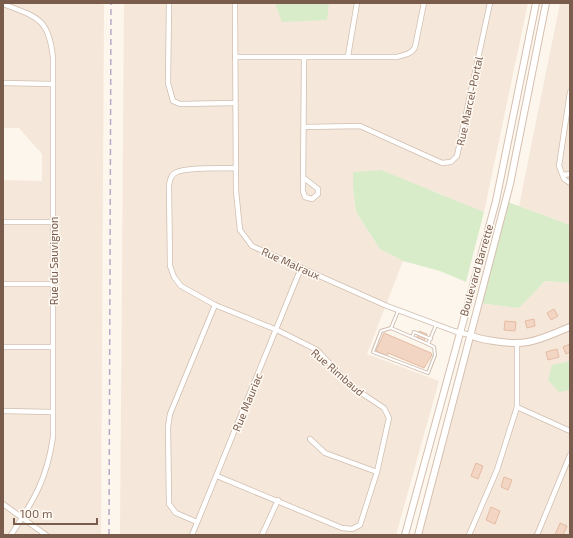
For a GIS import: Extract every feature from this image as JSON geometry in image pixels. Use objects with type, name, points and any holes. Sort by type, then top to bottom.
[{"type":"main road","name":"Boulevard Barrette","points":[[405,535],[496,201],[536,3]]},
{"type":"main road","name":"Boulevard Barrette","points":[[418,535],[510,184],[546,3]]},
{"type":"main road","points":[[470,335],[477,338],[517,344],[539,340],[570,328]]},
{"type":"street","points":[[169,3],[168,83],[173,101],[180,104],[235,103]]},
{"type":"street","name":"Rue Malraux","points":[[235,3],[235,168],[240,230],[252,246],[398,310],[459,333],[470,335]]},
{"type":"street","points":[[348,56],[357,3]]},
{"type":"street","points":[[235,57],[398,57],[406,55],[414,50],[424,3]]},
{"type":"street","name":"Rue Marcel-Portal","points":[[304,127],[360,126],[442,163],[451,162],[458,156],[490,3]]},
{"type":"street","name":"Rue du Sauvignon","points":[[3,4],[36,18],[48,31],[52,42],[53,84],[53,437],[50,460],[42,482],[11,535]]},
{"type":"street","points":[[304,57],[303,194],[309,199],[312,199],[318,194],[318,189],[304,178]]},
{"type":"street","points":[[3,83],[53,84]]},
{"type":"street","points":[[570,92],[559,166],[562,176],[570,183]]},
{"type":"street","name":"Rue Rimbaud","points":[[217,476],[278,500],[342,528],[352,529],[360,525],[364,517],[377,472],[389,418],[384,408],[351,386],[317,350],[277,330],[215,304],[181,286],[174,277],[170,266],[169,185],[171,178],[176,172],[235,168]]},
{"type":"street","points":[[562,176],[570,174]]},
{"type":"street","points":[[3,222],[53,222]]},
{"type":"street","name":"Rue Mauriac","points":[[192,535],[277,330],[301,268]]},
{"type":"street","points":[[3,284],[53,284]]},
{"type":"street","points":[[197,522],[176,513],[169,504],[168,427],[170,414],[215,304]]},
{"type":"street","points":[[469,535],[497,470],[517,407],[517,344]]},
{"type":"street","points":[[3,347],[53,347]]},
{"type":"street","points":[[517,407],[570,431]]},
{"type":"street","points":[[3,411],[53,412]]},
{"type":"street","points":[[310,439],[325,453],[377,472]]},
{"type":"street","points":[[537,535],[570,455]]},
{"type":"street","points":[[262,535],[278,500]]},
{"type":"street","points":[[3,504],[46,535]]},
{"type":"lane","points":[[391,328],[398,310]]},
{"type":"lane","points":[[428,344],[436,325]]},
{"type":"lane","points":[[391,328],[412,337],[434,347],[435,355],[428,373],[373,352],[381,331],[391,328]]},
{"type":"lane","points":[[412,337],[414,332],[430,339]]},
{"type":"shaded area","points":[[3,3],[99,3],[104,5],[101,535],[3,535],[3,180],[42,181],[42,154],[19,128],[3,128]]},
{"type":"shaded area","points":[[124,3],[528,3],[484,212],[473,209],[434,191],[353,172],[356,212],[380,249],[403,261],[367,354],[439,381],[396,535],[120,535]]},
{"type":"shaded area","points":[[560,3],[570,3],[570,225],[519,206]]},
{"type":"shaded area","points":[[545,281],[570,283],[570,535],[418,535],[479,303],[519,308]]},
{"type":"green space","points":[[275,3],[329,3],[327,20],[282,22]]},
{"type":"green space","points":[[381,170],[484,212],[466,282],[440,271],[403,261],[380,249],[356,212],[353,172]]},
{"type":"green space","points":[[505,201],[570,225],[570,283],[545,281],[519,308],[479,303]]},
{"type":"green space","points":[[570,361],[570,390],[559,392],[548,380],[552,365]]},
{"type":"building","points":[[554,309],[558,316],[551,320],[547,313]]},
{"type":"building","points":[[534,319],[535,326],[527,328],[525,321]]},
{"type":"building","points":[[505,321],[516,322],[515,331],[504,330]]},
{"type":"building","points":[[419,331],[427,334],[424,341],[417,337]]},
{"type":"building","points":[[384,333],[431,353],[432,355],[424,368],[388,353],[387,356],[376,351]]},
{"type":"building","points":[[570,344],[570,352],[566,354],[563,347]]},
{"type":"building","points":[[557,349],[559,357],[548,360],[546,352]]},
{"type":"building","points":[[476,463],[483,466],[478,479],[471,476]]},
{"type":"building","points":[[504,477],[512,480],[508,490],[501,487]]},
{"type":"building","points":[[491,507],[500,511],[495,524],[486,520]]},
{"type":"building","points":[[560,523],[567,526],[563,535],[555,535]]},
{"type":"railway","points":[[109,535],[111,3]]}]
